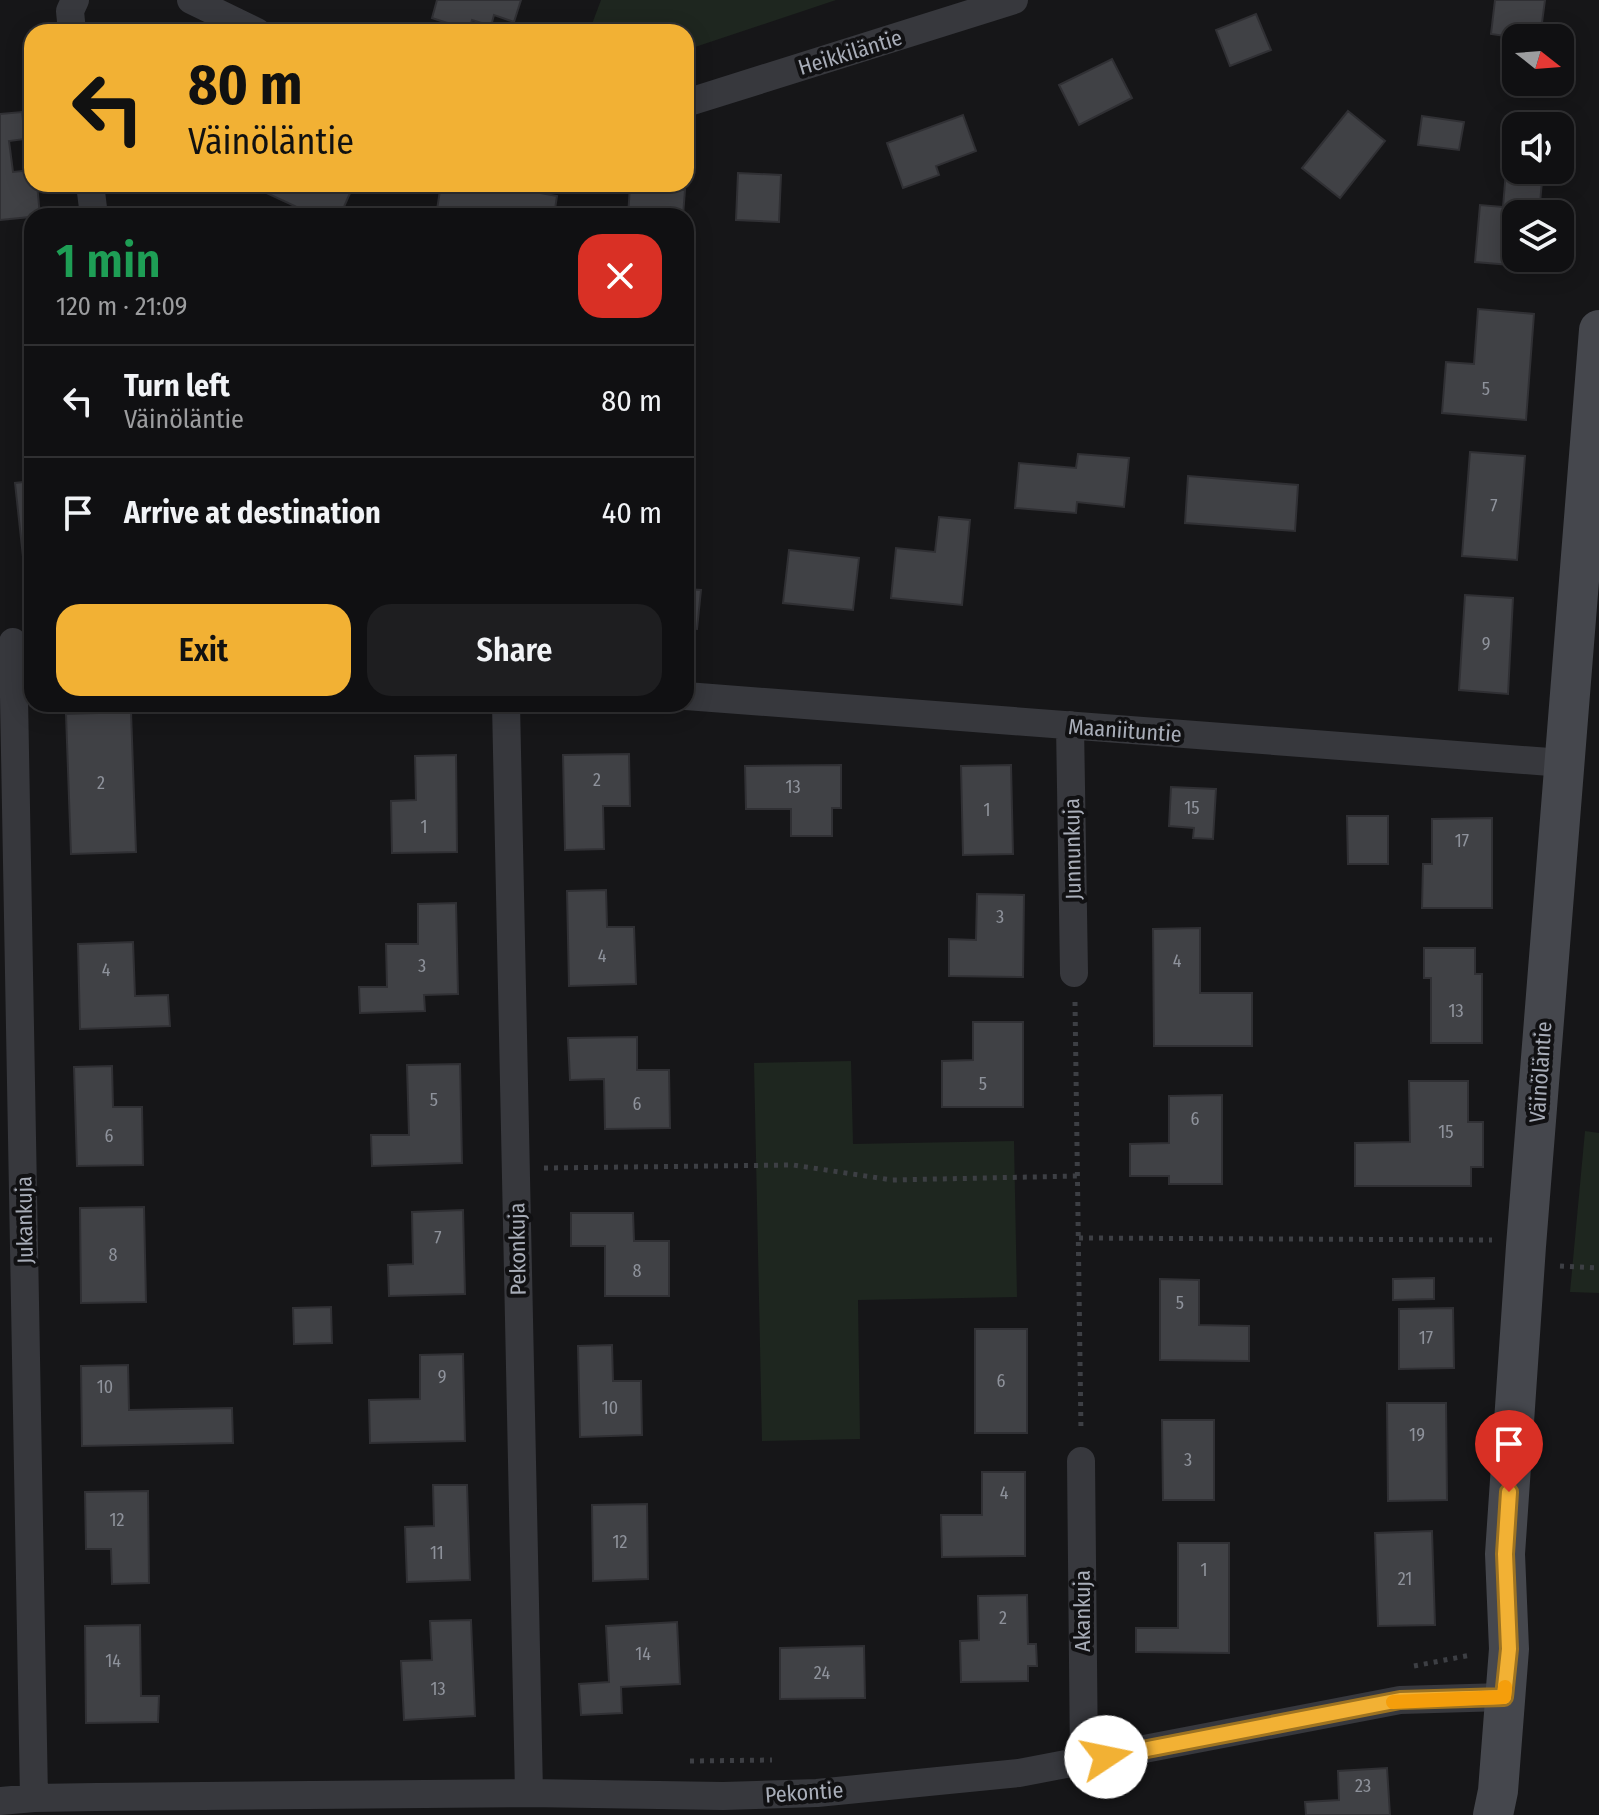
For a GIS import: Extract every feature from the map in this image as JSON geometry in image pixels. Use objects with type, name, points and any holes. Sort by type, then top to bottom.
[{"type":"street","points":[[71,24],[70,11],[75,0]]},
{"type":"street","points":[[191,0],[240,24]]},
{"type":"street","name":"Heikkiläntie","points":[[694,100],[1014,0]]},
{"type":"street","name":"Väinöläntie","points":[[1493,1815],[1498,1791],[1509,1649],[1505,1554],[1563,763],[1599,330]]},
{"type":"street","name":"Jukankuja","points":[[15,641],[34,1798]]},
{"type":"street","name":"Maaniituntie","points":[[694,697],[1563,763]]},
{"type":"street","name":"Pekonkuja","points":[[506,712],[529,1793]]},
{"type":"street","name":"Junnunkuja","points":[[1070,725],[1074,973]]},
{"type":"street","name":"Akankuja","points":[[1081,1461],[1084,1761]]},
{"type":"street","name":"Pekontie","points":[[0,1801],[34,1798],[529,1793],[724,1805],[1019,1773],[1400,1700],[1504,1697]]},
{"type":"path","points":[[1074,973],[1081,1461]]},
{"type":"path","points":[[515,1168],[793,1165],[892,1180],[1078,1176]]},
{"type":"path","points":[[1079,1238],[1493,1240]]},
{"type":"path","points":[[1412,1666],[1509,1649]]},
{"type":"path","points":[[680,1761],[772,1760]]},
{"type":"shaded area","points":[[601,0],[836,0],[694,47],[694,24],[592,24]]},
{"type":"shaded area","points":[[851,1061],[853,1144],[1014,1141],[1017,1297],[858,1300],[860,1439],[762,1441],[754,1063]]},
{"type":"shaded area","points":[[1585,1131],[1599,1133],[1599,1293],[1570,1292]]},
{"type":"building","points":[[437,0],[521,0],[514,22],[494,15],[492,24],[472,20],[471,24],[450,24],[432,18]]},
{"type":"building","points":[[1495,0],[1545,0],[1542,24],[1502,24],[1502,36],[1491,34]]},
{"type":"building","points":[[1256,14],[1271,50],[1230,66],[1216,30]]},
{"type":"building","points":[[1112,59],[1132,98],[1079,125],[1059,85]]},
{"type":"building","points":[[1348,111],[1385,141],[1340,198],[1302,168]]},
{"type":"building","points":[[22,112],[24,139],[9,141],[13,172],[24,171],[24,192],[38,192],[39,208],[24,208],[24,218],[0,220],[0,114]]},
{"type":"building","points":[[963,115],[976,151],[936,166],[939,175],[903,188],[887,143]]},
{"type":"building","points":[[1422,116],[1464,122],[1459,150],[1418,145]]},
{"type":"building","points":[[738,173],[781,175],[779,222],[736,220]]},
{"type":"building","points":[[1505,184],[1542,184],[1540,200],[1504,200]]},
{"type":"building","points":[[264,192],[350,192],[344,208],[299,208]]},
{"type":"building","points":[[440,192],[534,192],[557,196],[555,208],[437,208]]},
{"type":"building","points":[[630,192],[685,192],[684,208],[629,208]]},
{"type":"building","points":[[1480,205],[1502,207],[1502,264],[1475,262]]},
{"type":"building","points":[[1478,309],[1534,314],[1526,420],[1442,413],[1446,362],[1474,364]]},
{"type":"building","points":[[1470,452],[1525,456],[1517,560],[1462,556]]},
{"type":"building","points":[[1078,454],[1129,458],[1124,507],[1077,502],[1076,513],[1015,508],[1019,463],[1076,468]]},
{"type":"building","points":[[1188,476],[1298,485],[1295,531],[1185,523]]},
{"type":"building","points":[[24,482],[24,566],[15,483]]},
{"type":"building","points":[[939,517],[970,520],[962,605],[891,598],[896,548],[935,552]]},
{"type":"building","points":[[789,550],[859,558],[853,610],[783,603]]},
{"type":"building","points":[[694,590],[701,590],[697,629],[694,629]]},
{"type":"building","points":[[1465,595],[1513,598],[1508,694],[1459,690]]},
{"type":"building","points":[[131,712],[136,852],[71,854],[66,714]]},
{"type":"building","points":[[629,754],[630,806],[603,806],[604,849],[565,850],[563,755]]},
{"type":"building","points":[[456,755],[457,852],[392,853],[391,801],[416,800],[415,756]]},
{"type":"building","points":[[841,765],[841,808],[832,808],[832,836],[791,836],[791,809],[746,809],[745,766]]},
{"type":"building","points":[[1011,765],[1013,854],[963,855],[961,766]]},
{"type":"building","points":[[1171,787],[1216,789],[1213,839],[1193,838],[1194,828],[1169,826]]},
{"type":"building","points":[[1347,816],[1388,816],[1388,864],[1348,864]]},
{"type":"building","points":[[1492,818],[1492,908],[1422,908],[1423,864],[1432,864],[1432,819]]},
{"type":"building","points":[[606,890],[607,927],[634,927],[636,984],[569,986],[567,891]]},
{"type":"building","points":[[977,894],[1024,895],[1023,977],[949,976],[949,939],[976,940]]},
{"type":"building","points":[[456,903],[458,994],[424,995],[425,1011],[360,1013],[359,987],[387,987],[386,944],[418,944],[418,904]]},
{"type":"building","points":[[1200,928],[1200,993],[1252,993],[1252,1046],[1154,1046],[1153,929]]},
{"type":"building","points":[[133,942],[135,996],[168,995],[170,1026],[80,1029],[78,944]]},
{"type":"building","points":[[1424,948],[1475,948],[1475,974],[1482,974],[1482,1043],[1431,1043],[1431,978],[1424,978]]},
{"type":"building","points":[[973,1022],[1023,1022],[1023,1107],[942,1107],[942,1061],[973,1060]]},
{"type":"building","points":[[637,1037],[637,1070],[669,1070],[670,1128],[605,1129],[604,1079],[570,1080],[568,1038]]},
{"type":"building","points":[[460,1064],[462,1163],[372,1166],[371,1135],[409,1135],[407,1065]]},
{"type":"building","points":[[112,1066],[113,1107],[142,1107],[143,1165],[77,1166],[74,1067]]},
{"type":"building","points":[[1409,1081],[1468,1081],[1468,1122],[1483,1122],[1483,1167],[1471,1167],[1471,1186],[1355,1186],[1355,1143],[1410,1142]]},
{"type":"building","points":[[1222,1095],[1222,1184],[1169,1184],[1169,1176],[1130,1176],[1130,1144],[1169,1143],[1169,1096]]},
{"type":"building","points":[[144,1207],[146,1302],[81,1303],[80,1208]]},
{"type":"building","points":[[463,1210],[465,1294],[389,1296],[388,1265],[413,1264],[412,1212]]},
{"type":"building","points":[[571,1213],[633,1213],[634,1241],[669,1241],[669,1296],[605,1296],[605,1246],[571,1246]]},
{"type":"building","points":[[1434,1278],[1434,1299],[1393,1300],[1393,1279]]},
{"type":"building","points":[[1160,1279],[1199,1280],[1199,1325],[1249,1326],[1249,1361],[1160,1360]]},
{"type":"building","points":[[331,1307],[332,1343],[294,1344],[293,1308]]},
{"type":"building","points":[[1453,1308],[1454,1368],[1399,1369],[1399,1309]]},
{"type":"building","points":[[975,1329],[1027,1329],[1027,1433],[975,1433]]},
{"type":"building","points":[[612,1345],[613,1381],[641,1381],[642,1435],[580,1437],[578,1346]]},
{"type":"building","points":[[463,1354],[465,1441],[370,1443],[369,1400],[420,1399],[420,1355]]},
{"type":"building","points":[[128,1365],[129,1410],[232,1408],[233,1443],[82,1446],[81,1366]]},
{"type":"building","points":[[1387,1403],[1446,1403],[1447,1500],[1388,1501]]},
{"type":"building","points":[[1162,1420],[1214,1420],[1214,1500],[1163,1500]]},
{"type":"building","points":[[982,1472],[1025,1472],[1025,1556],[942,1557],[941,1515],[982,1515]]},
{"type":"building","points":[[433,1485],[467,1485],[470,1580],[407,1582],[405,1527],[434,1526]]},
{"type":"building","points":[[148,1491],[149,1583],[112,1584],[111,1549],[86,1549],[85,1492]]},
{"type":"building","points":[[647,1504],[648,1579],[593,1581],[592,1505]]},
{"type":"building","points":[[1432,1531],[1435,1625],[1378,1626],[1375,1533]]},
{"type":"building","points":[[1178,1543],[1229,1543],[1229,1653],[1136,1652],[1136,1628],[1178,1628]]},
{"type":"building","points":[[1027,1595],[1028,1644],[1036,1644],[1037,1666],[1028,1666],[1028,1681],[961,1682],[960,1641],[979,1640],[978,1596]]},
{"type":"building","points":[[471,1620],[475,1716],[404,1720],[401,1661],[432,1660],[430,1621]]},
{"type":"building","points":[[677,1622],[680,1684],[621,1687],[622,1713],[581,1715],[579,1684],[609,1682],[606,1626]]},
{"type":"building","points":[[140,1625],[141,1696],[159,1696],[158,1722],[86,1723],[85,1626]]},
{"type":"building","points":[[864,1646],[865,1698],[780,1699],[780,1648]]},
{"type":"building","points":[[1387,1768],[1390,1815],[1306,1815],[1305,1802],[1339,1800],[1338,1771]]},
{"type":"slow traffic","points":[[1393,1702],[1504,1697],[1505,1687]]},
{"type":"route","points":[[1106,1757],[1400,1700],[1504,1697],[1509,1649],[1505,1554],[1509,1492]]}]
